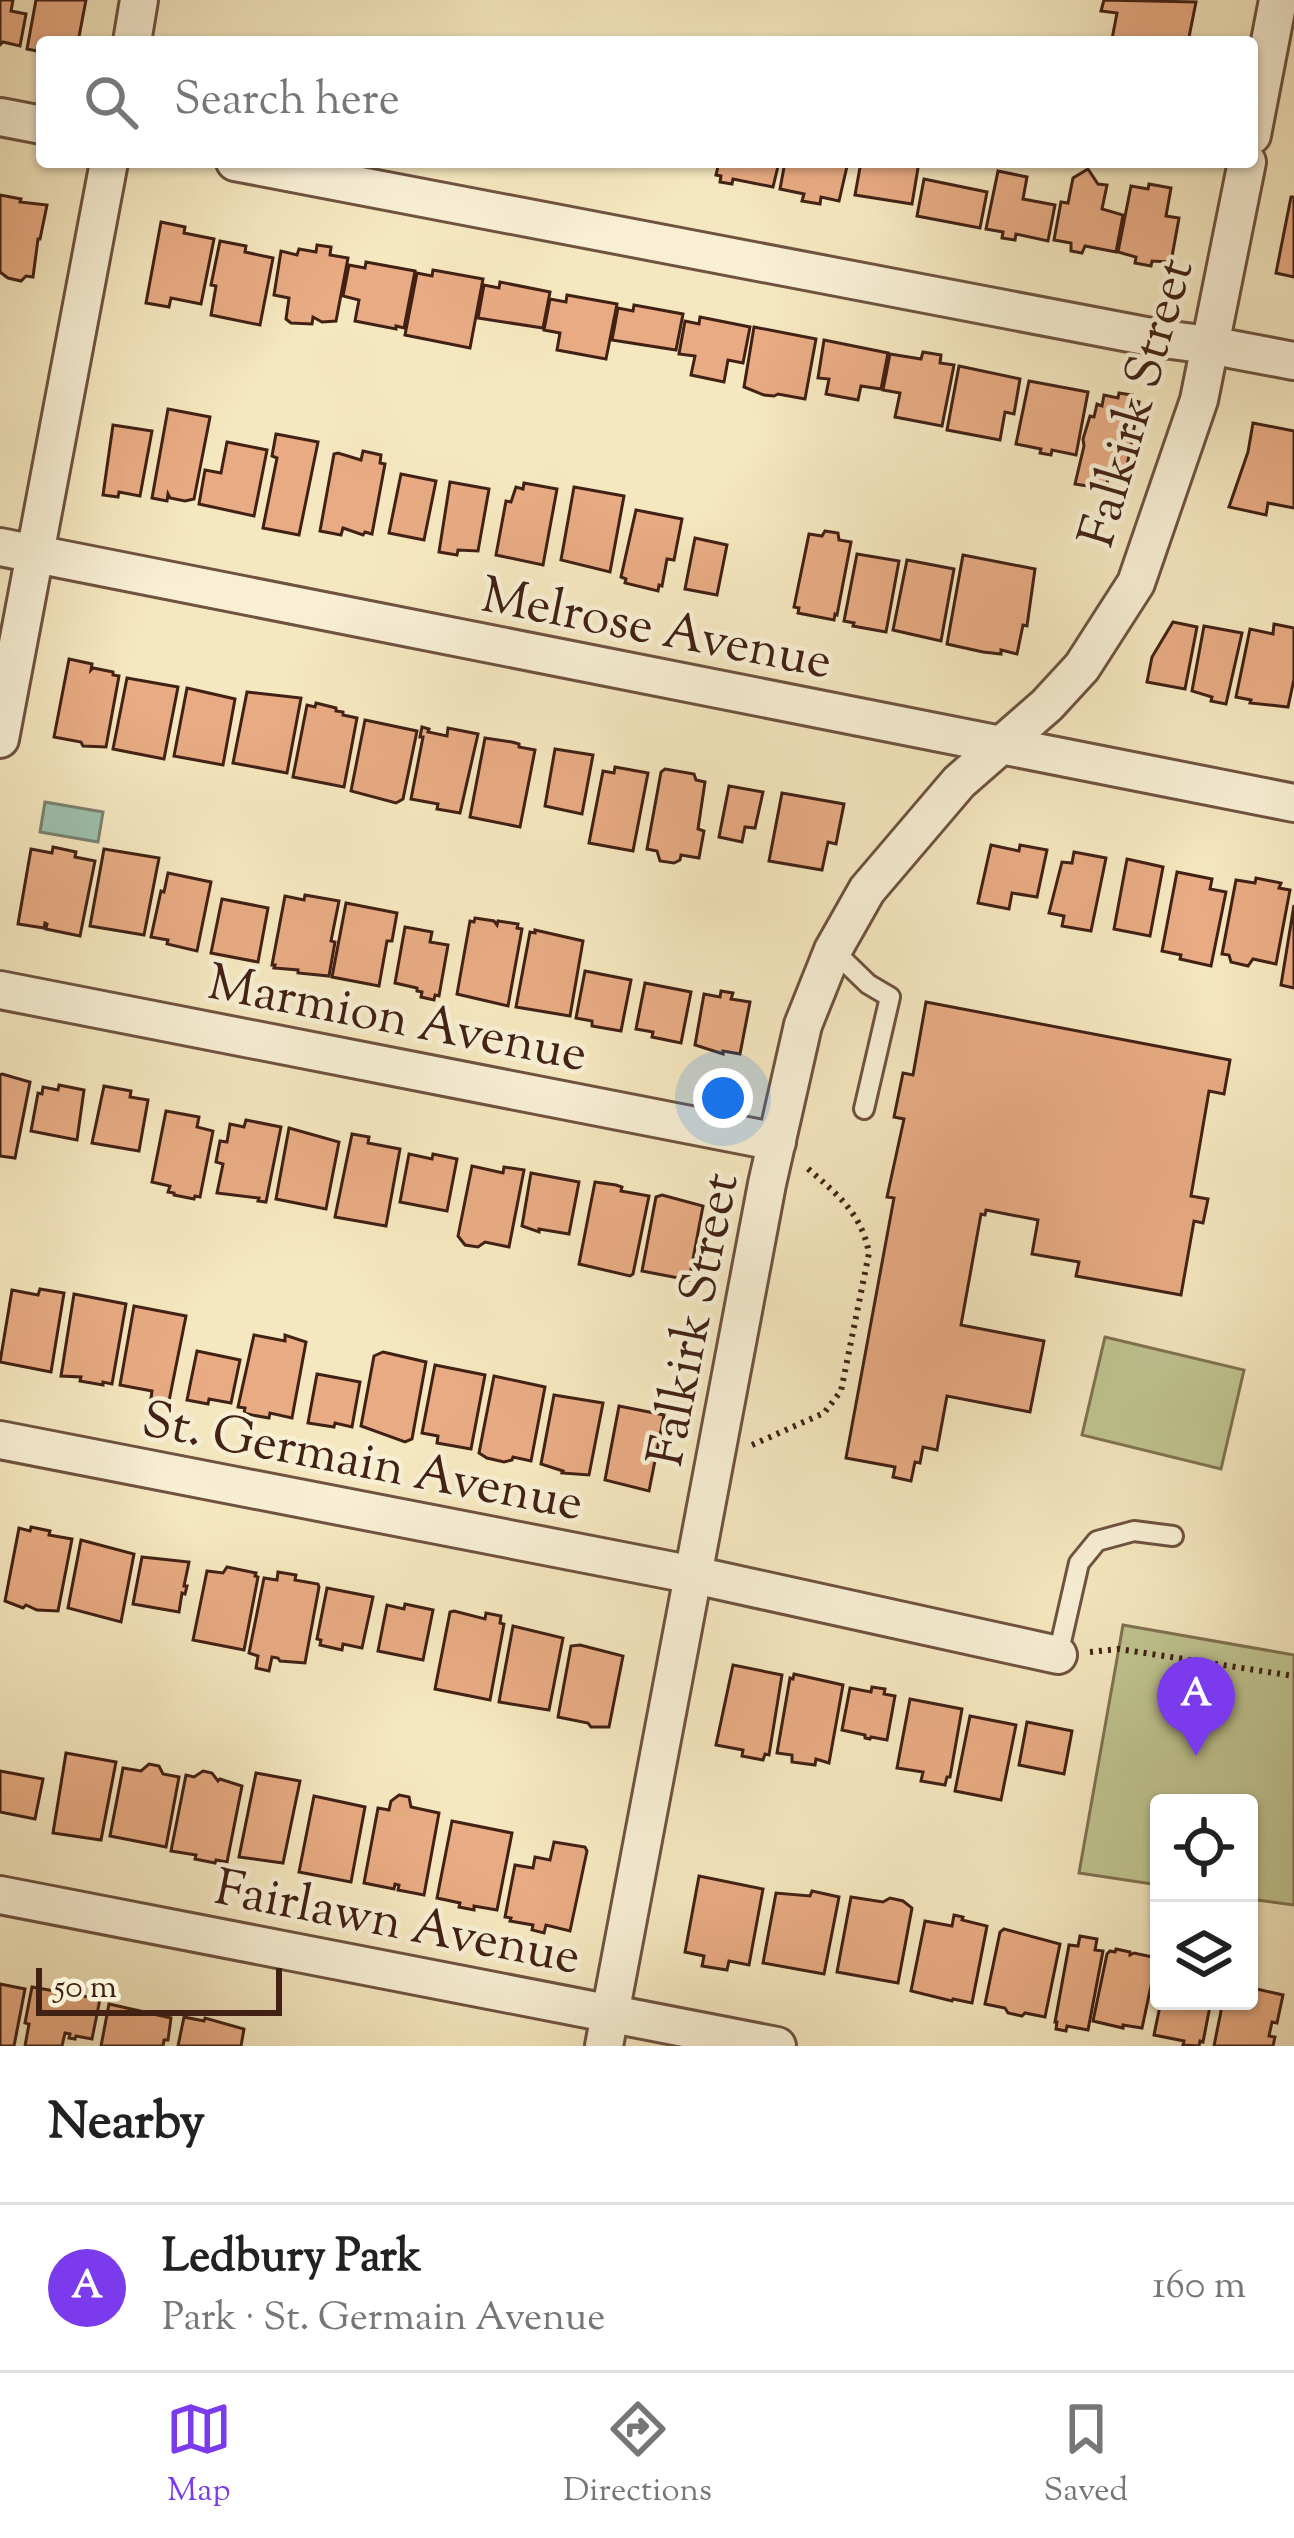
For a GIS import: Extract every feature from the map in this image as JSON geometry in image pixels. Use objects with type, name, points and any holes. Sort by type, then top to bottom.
[{"type":"street","points":[[133,36],[139,0]]},
{"type":"street","points":[[1258,104],[1278,0]]},
{"type":"street","points":[[0,117],[36,124]]},
{"type":"street","points":[[0,739],[108,168]]},
{"type":"street","points":[[266,168],[1294,362]]},
{"type":"street","name":"Falkirk Street","points":[[607,2030],[803,1025],[833,950],[867,890],[959,782],[1082,668],[1136,583],[1199,400],[1246,168]]},
{"type":"street","name":"Melrose Avenue","points":[[0,547],[1294,803]]},
{"type":"street","name":"Marmion Avenue","points":[[0,990],[776,1148]]},
{"type":"street","name":"St. Germain Avenue","points":[[0,1440],[694,1575],[1058,1655]]},
{"type":"street","name":"Fairlawn Avenue","points":[[0,1895],[607,2030],[777,2046]]},
{"type":"lane","points":[[833,950],[868,984],[890,997],[864,1109]]},
{"type":"lane","points":[[1058,1655],[1078,1563],[1097,1540],[1134,1531],[1173,1536]]},
{"type":"path","points":[[716,1460],[824,1413],[841,1391],[869,1253],[865,1232],[846,1202],[803,1164],[776,1148]]},
{"type":"path","points":[[1058,1655],[1119,1649],[1294,1676]]},
{"type":"shaded area","points":[[45,802],[103,812],[98,842],[40,832]]},
{"type":"shaded area","points":[[1105,1337],[1244,1370],[1221,1469],[1082,1435]]},
{"type":"shaded area","points":[[1123,1625],[1294,1655],[1294,1905],[1258,1900],[1258,1794],[1150,1794],[1150,1884],[1079,1873]]},
{"type":"building","points":[[0,0],[13,0],[11,11],[26,14],[20,46],[0,45]]},
{"type":"building","points":[[36,0],[86,0],[79,36],[36,36],[36,51],[27,49]]},
{"type":"building","points":[[1104,0],[1196,2],[1189,36],[1113,36],[1117,13],[1101,11]]},
{"type":"building","points":[[718,168],[778,168],[773,187],[733,179],[732,184],[720,182],[721,176],[716,175]]},
{"type":"building","points":[[784,168],[847,168],[839,201],[821,197],[820,204],[802,201],[804,194],[780,189]]},
{"type":"building","points":[[860,168],[918,168],[912,204],[855,195]]},
{"type":"building","points":[[1088,169],[1098,184],[1107,185],[1102,209],[1123,215],[1116,252],[1085,246],[1082,253],[1071,251],[1071,243],[1054,240],[1061,202],[1068,203],[1073,178]]},
{"type":"building","points":[[998,171],[1027,177],[1023,199],[1055,205],[1048,241],[1016,234],[1015,240],[1002,238],[1003,232],[986,229]]},
{"type":"building","points":[[924,179],[987,192],[980,228],[917,216]]},
{"type":"building","points":[[1149,184],[1171,188],[1166,216],[1179,218],[1171,262],[1152,261],[1151,266],[1118,252],[1131,186],[1148,189]]},
{"type":"building","points":[[0,195],[47,205],[33,277],[21,281],[0,272]]},
{"type":"building","points":[[1294,197],[1294,277],[1276,273]]},
{"type":"building","points":[[161,222],[214,239],[201,304],[171,298],[169,307],[146,303]]},
{"type":"building","points":[[220,241],[273,258],[260,325],[211,315],[216,286],[211,285]]},
{"type":"building","points":[[317,245],[331,247],[330,255],[348,258],[336,321],[313,317],[312,324],[291,323],[286,319],[289,298],[274,295],[281,251],[316,252]]},
{"type":"building","points":[[366,262],[415,271],[404,328],[355,321],[359,300],[343,296],[349,265],[365,268]]},
{"type":"building","points":[[433,270],[483,279],[470,348],[405,335],[417,273],[432,276]]},
{"type":"building","points":[[500,282],[550,292],[543,328],[478,318],[484,285],[499,288]]},
{"type":"building","points":[[567,295],[617,304],[606,359],[557,350],[560,333],[544,330],[550,299],[566,302]]},
{"type":"building","points":[[634,305],[683,314],[676,350],[612,340],[618,308],[633,311]]},
{"type":"building","points":[[700,317],[750,327],[743,363],[728,360],[724,382],[691,375],[695,356],[679,354],[685,321],[699,324]]},
{"type":"building","points":[[754,327],[816,339],[805,399],[764,395],[744,387]]},
{"type":"building","points":[[824,340],[888,353],[881,389],[861,386],[858,400],[826,394],[829,379],[818,378]]},
{"type":"building","points":[[923,352],[941,355],[940,363],[954,365],[942,426],[895,417],[900,393],[883,390],[890,354],[921,359]]},
{"type":"building","points":[[959,366],[1020,379],[1014,414],[1005,412],[1000,440],[947,430]]},
{"type":"building","points":[[1029,381],[1088,392],[1076,455],[1052,450],[1051,455],[1040,453],[1041,449],[1016,444]]},
{"type":"building","points":[[1119,393],[1139,402],[1126,471],[1110,467],[1106,489],[1075,484],[1090,416],[1094,417],[1097,404],[1102,406],[1104,395],[1118,398]]},
{"type":"building","points":[[168,409],[210,417],[194,499],[185,501],[168,494],[167,501],[152,498]]},
{"type":"building","points":[[1253,423],[1294,431],[1294,508],[1268,503],[1266,515],[1229,507]]},
{"type":"building","points":[[113,425],[152,431],[140,496],[103,495]]},
{"type":"building","points":[[276,434],[318,442],[299,535],[263,528],[277,458],[272,456]]},
{"type":"building","points":[[227,442],[267,450],[254,516],[199,504],[205,470],[221,473]]},
{"type":"building","points":[[363,451],[381,455],[380,463],[385,464],[372,534],[343,528],[341,535],[320,531],[334,454],[361,460]]},
{"type":"building","points":[[401,474],[436,481],[424,540],[389,533]]},
{"type":"building","points":[[450,482],[489,489],[478,551],[439,552]]},
{"type":"building","points":[[524,483],[557,489],[543,565],[496,555],[506,501],[511,502],[516,487],[523,489]]},
{"type":"building","points":[[574,487],[624,496],[610,572],[561,560]]},
{"type":"building","points":[[636,510],[682,519],[674,560],[667,559],[658,591],[625,583],[621,577]]},
{"type":"building","points":[[825,531],[851,542],[834,620],[798,613],[799,608],[794,607],[809,534],[822,536]]},
{"type":"building","points":[[695,538],[727,545],[717,595],[685,589]]},
{"type":"building","points":[[857,554],[899,561],[886,632],[844,621]]},
{"type":"building","points":[[963,555],[1035,569],[1027,626],[1023,625],[1017,654],[947,644]]},
{"type":"building","points":[[907,560],[954,569],[941,641],[893,630]]},
{"type":"building","points":[[1173,622],[1197,627],[1185,689],[1147,682],[1152,657]]},
{"type":"building","points":[[1274,624],[1294,628],[1294,679],[1288,707],[1236,697],[1250,629],[1273,634]]},
{"type":"building","points":[[1204,626],[1242,633],[1226,704],[1192,691]]},
{"type":"building","points":[[69,659],[119,676],[106,747],[54,737]]},
{"type":"building","points":[[127,678],[178,687],[164,759],[113,749]]},
{"type":"building","points":[[187,688],[235,699],[223,765],[174,756]]},
{"type":"building","points":[[247,692],[301,698],[287,773],[233,763]]},
{"type":"building","points":[[316,703],[357,718],[344,787],[293,777],[307,705],[315,707]]},
{"type":"building","points":[[365,720],[417,731],[403,799],[396,803],[351,791]]},
{"type":"building","points":[[422,727],[447,736],[448,728],[478,734],[460,813],[411,799]]},
{"type":"building","points":[[485,738],[535,750],[520,827],[470,817]]},
{"type":"building","points":[[555,749],[593,755],[582,814],[545,806]]},
{"type":"building","points":[[615,767],[648,773],[633,851],[589,843],[603,771],[614,773]]},
{"type":"building","points":[[665,769],[694,774],[696,780],[705,782],[699,858],[681,855],[674,863],[660,861],[657,851],[647,849]]},
{"type":"building","points":[[729,786],[763,792],[755,828],[745,827],[742,842],[719,837]]},
{"type":"building","points":[[782,793],[844,804],[836,844],[828,842],[822,870],[769,861]]},
{"type":"building","points":[[991,845],[1047,850],[1037,897],[1012,893],[1009,909],[978,903]]},
{"type":"building","points":[[53,847],[95,861],[80,936],[46,929],[45,923],[44,928],[18,924],[31,849],[52,853]]},
{"type":"building","points":[[104,849],[159,858],[144,935],[90,926]]},
{"type":"building","points":[[1074,852],[1106,858],[1091,931],[1062,926],[1064,916],[1049,913],[1062,862],[1072,863]]},
{"type":"building","points":[[1127,859],[1163,867],[1150,936],[1114,929]]},
{"type":"building","points":[[1177,872],[1212,879],[1210,889],[1226,892],[1211,966],[1162,951]]},
{"type":"building","points":[[168,873],[211,882],[197,951],[151,937]]},
{"type":"building","points":[[1256,878],[1281,883],[1279,888],[1290,890],[1276,964],[1253,959],[1248,966],[1222,954],[1236,880],[1255,883]]},
{"type":"building","points":[[305,895],[339,901],[329,976],[272,965],[285,896],[304,900]]},
{"type":"building","points":[[222,899],[268,908],[258,962],[211,953]]},
{"type":"building","points":[[346,903],[397,913],[379,986],[332,977]]},
{"type":"building","points":[[1294,905],[1294,988],[1281,985]]},
{"type":"building","points":[[475,918],[497,925],[498,921],[518,924],[522,929],[508,1006],[457,994],[470,921]]},
{"type":"building","points":[[405,927],[432,932],[430,942],[448,945],[439,996],[434,1000],[421,997],[417,988],[395,983]]},
{"type":"building","points":[[530,932],[583,941],[570,1016],[516,1007]]},
{"type":"building","points":[[585,971],[631,980],[621,1031],[576,1018]]},
{"type":"building","points":[[645,983],[691,992],[681,1043],[636,1029]]},
{"type":"building","points":[[721,991],[733,993],[731,999],[750,1002],[740,1054],[695,1045],[704,994],[720,997]]},
{"type":"building","points":[[926,1002],[1230,1060],[1224,1094],[1209,1091],[1191,1196],[1208,1199],[1203,1223],[1194,1221],[1181,1295],[1076,1276],[1079,1262],[1032,1254],[1038,1220],[986,1210],[981,1214],[961,1325],[1044,1341],[1030,1412],[947,1396],[937,1450],[923,1447],[911,1481],[893,1477],[895,1467],[846,1458],[894,1198],[887,1197],[904,1119],[894,1117],[903,1073],[913,1075]]},
{"type":"building","points":[[2,1074],[30,1082],[15,1158],[0,1156]]},
{"type":"building","points":[[59,1085],[84,1090],[77,1140],[31,1131],[38,1093],[42,1094],[43,1087],[58,1090]]},
{"type":"building","points":[[104,1086],[148,1100],[139,1151],[92,1143]]},
{"type":"building","points":[[166,1111],[199,1117],[197,1127],[213,1131],[200,1197],[174,1195],[168,1192],[170,1186],[152,1182]]},
{"type":"building","points":[[246,1120],[281,1127],[266,1202],[217,1193],[223,1164],[216,1162],[220,1141],[227,1142],[230,1124],[244,1127]]},
{"type":"building","points":[[289,1128],[339,1142],[326,1209],[276,1199]]},
{"type":"building","points":[[352,1134],[369,1137],[368,1143],[400,1149],[386,1226],[335,1217]]},
{"type":"building","points":[[409,1154],[457,1159],[447,1211],[400,1202]]},
{"type":"building","points":[[472,1166],[503,1173],[504,1167],[524,1170],[509,1247],[485,1242],[478,1247],[465,1245],[458,1236]]},
{"type":"building","points":[[531,1173],[579,1182],[569,1234],[522,1226]]},
{"type":"building","points":[[595,1182],[649,1196],[630,1276],[579,1264]]},
{"type":"building","points":[[656,1197],[703,1206],[689,1280],[642,1271]]},
{"type":"building","points":[[40,1289],[64,1293],[51,1372],[0,1362],[12,1290],[38,1295]]},
{"type":"building","points":[[74,1294],[126,1304],[112,1384],[61,1376]]},
{"type":"building","points":[[134,1306],[186,1316],[169,1401],[151,1398],[152,1391],[120,1385]]},
{"type":"building","points":[[254,1335],[285,1341],[285,1335],[306,1342],[292,1418],[252,1415],[238,1407]]},
{"type":"building","points":[[197,1351],[240,1360],[231,1403],[187,1400]]},
{"type":"building","points":[[383,1352],[426,1362],[412,1439],[405,1442],[361,1426],[374,1356]]},
{"type":"building","points":[[435,1365],[485,1375],[471,1449],[437,1443],[438,1436],[422,1433]]},
{"type":"building","points":[[317,1374],[360,1382],[352,1427],[308,1423]]},
{"type":"building","points":[[494,1376],[545,1387],[531,1461],[513,1457],[504,1462],[479,1453]]},
{"type":"building","points":[[554,1395],[603,1403],[589,1475],[562,1473],[541,1464]]},
{"type":"building","points":[[619,1406],[664,1415],[649,1491],[605,1480]]},
{"type":"building","points":[[31,1527],[72,1539],[58,1611],[5,1601],[19,1528],[30,1531]]},
{"type":"building","points":[[81,1540],[134,1554],[121,1622],[68,1608]]},
{"type":"building","points":[[142,1557],[189,1562],[179,1612],[133,1604]]},
{"type":"building","points":[[227,1567],[258,1577],[244,1650],[193,1640],[207,1571],[223,1573]]},
{"type":"building","points":[[278,1572],[319,1587],[305,1663],[272,1657],[269,1671],[256,1668],[258,1656],[249,1653],[264,1578],[277,1580]]},
{"type":"building","points":[[327,1588],[373,1597],[362,1648],[320,1645],[317,1639]]},
{"type":"building","points":[[405,1604],[433,1610],[423,1660],[378,1651],[387,1605],[404,1609]]},
{"type":"building","points":[[450,1612],[485,1619],[486,1613],[501,1616],[504,1624],[490,1700],[435,1689]]},
{"type":"building","points":[[513,1626],[563,1638],[549,1710],[499,1702]]},
{"type":"building","points":[[571,1646],[623,1656],[609,1727],[558,1717]]},
{"type":"building","points":[[733,1665],[782,1675],[769,1755],[763,1760],[716,1745]]},
{"type":"building","points":[[794,1674],[843,1685],[829,1763],[816,1759],[815,1765],[792,1762],[792,1755],[777,1753]]},
{"type":"building","points":[[872,1687],[895,1696],[887,1740],[842,1730],[850,1688],[871,1692]]},
{"type":"building","points":[[910,1699],[962,1709],[945,1785],[921,1781],[923,1772],[897,1768]]},
{"type":"building","points":[[970,1716],[1016,1725],[1001,1800],[955,1791]]},
{"type":"building","points":[[1027,1722],[1072,1731],[1064,1774],[1019,1765]]},
{"type":"building","points":[[66,1753],[116,1762],[101,1840],[53,1833]]},
{"type":"building","points":[[149,1764],[159,1766],[163,1774],[179,1777],[166,1847],[110,1836],[123,1768],[141,1771]]},
{"type":"building","points":[[0,1771],[43,1779],[35,1819],[0,1812]]},
{"type":"building","points":[[203,1771],[218,1781],[242,1786],[227,1862],[171,1851],[186,1775],[194,1777]]},
{"type":"building","points":[[256,1773],[300,1781],[283,1863],[239,1857]]},
{"type":"building","points":[[399,1795],[409,1797],[411,1807],[439,1813],[424,1895],[398,1890],[395,1884],[394,1889],[364,1883],[378,1808],[389,1810]]},
{"type":"building","points":[[314,1796],[365,1807],[351,1882],[299,1872]]},
{"type":"building","points":[[452,1821],[512,1833],[497,1910],[459,1907],[460,1903],[437,1898]]},
{"type":"building","points":[[554,1842],[587,1851],[570,1931],[546,1925],[544,1933],[505,1917],[515,1865],[533,1868],[535,1857],[550,1860]]},
{"type":"building","points":[[699,1876],[763,1889],[749,1965],[729,1961],[727,1970],[702,1966],[704,1956],[685,1952]]},
{"type":"building","points":[[812,1891],[839,1897],[824,1974],[763,1963],[776,1893],[810,1896]]},
{"type":"building","points":[[851,1897],[883,1902],[890,1898],[912,1908],[898,1983],[837,1972]]},
{"type":"building","points":[[954,1915],[987,1926],[972,2003],[911,1991],[925,1921],[952,1926]]},
{"type":"building","points":[[1004,1929],[1060,1944],[1045,2017],[1008,2013],[985,2004]]},
{"type":"building","points":[[1080,1936],[1097,1939],[1095,1950],[1103,1951],[1088,2030],[1056,2029],[1069,1945],[1078,1946]]},
{"type":"building","points":[[1107,1954],[1150,1956],[1150,1991],[1142,2028],[1093,2021]]},
{"type":"building","points":[[0,1984],[25,1989],[14,2046],[0,2046]]},
{"type":"building","points":[[32,1987],[100,1999],[92,2039],[69,2038],[65,2033],[62,2046],[25,2046]]},
{"type":"building","points":[[1258,1989],[1283,1995],[1269,2036],[1275,2037],[1273,2046],[1214,2046],[1221,2010],[1258,2010]]},
{"type":"building","points":[[109,2004],[171,2018],[168,2040],[163,2046],[101,2046]]},
{"type":"building","points":[[1159,2010],[1209,2010],[1199,2046],[1154,2035]]},
{"type":"building","points":[[184,2017],[244,2029],[241,2046],[178,2046]]},
{"type":"place","name":"Ledbury Park","points":[[1196,1756]]}]
